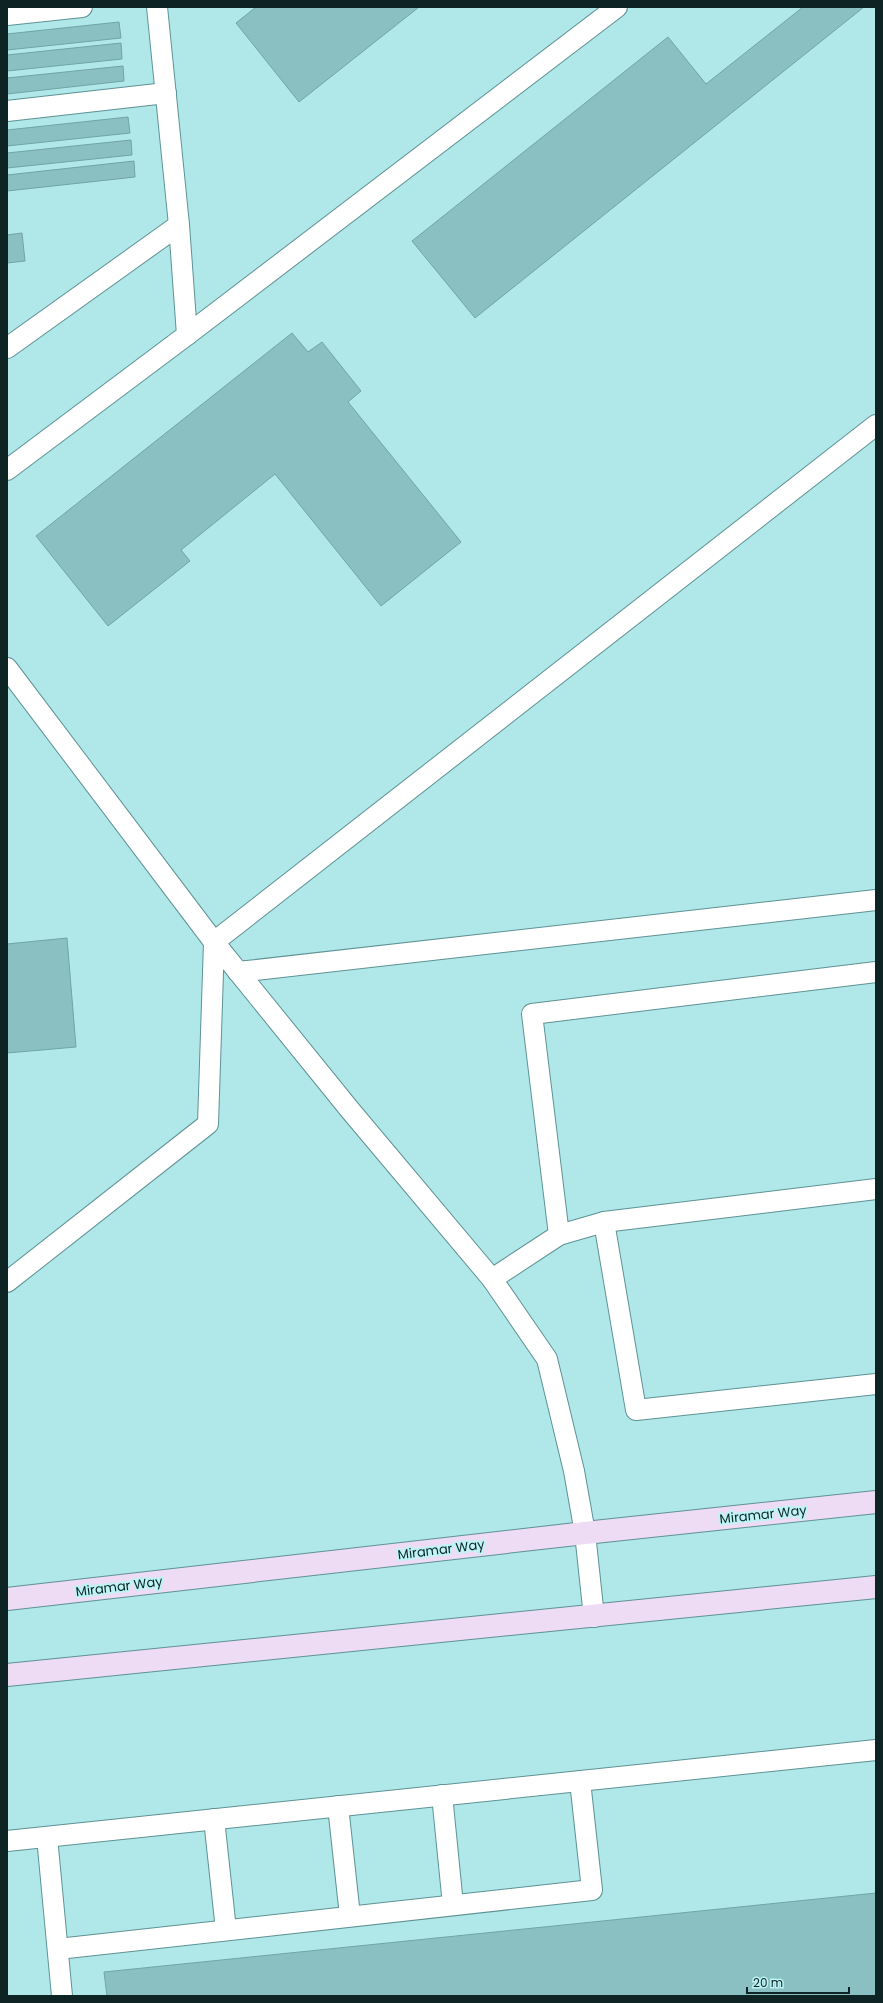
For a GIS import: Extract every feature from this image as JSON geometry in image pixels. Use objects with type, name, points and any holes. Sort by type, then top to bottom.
[{"type":"main road","name":"Miramar Way","points":[[7,1599],[585,1533],[876,1502]]},
{"type":"main road","points":[[7,1675],[594,1617],[876,1587]]},
{"type":"lane","points":[[7,15],[82,7]]},
{"type":"lane","points":[[157,7],[179,225],[187,335]]},
{"type":"lane","points":[[7,470],[187,335],[617,7]]},
{"type":"lane","points":[[7,111],[166,93]]},
{"type":"lane","points":[[7,348],[179,225]]},
{"type":"lane","points":[[214,942],[876,426]]},
{"type":"lane","points":[[7,668],[214,942],[350,1110],[492,1279],[547,1359],[574,1471],[585,1533],[594,1617]]},
{"type":"lane","points":[[238,972],[876,900]]},
{"type":"lane","points":[[7,1282],[208,1124],[214,942]]},
{"type":"lane","points":[[559,1235],[532,1014],[876,972]]},
{"type":"lane","points":[[492,1279],[559,1235],[604,1222],[876,1188]]},
{"type":"lane","points":[[604,1222],[636,1410],[876,1384]]},
{"type":"lane","points":[[7,1841],[876,1750]]},
{"type":"lane","points":[[58,1948],[592,1890],[580,1781]]},
{"type":"lane","points":[[442,1795],[454,1905]]},
{"type":"lane","points":[[338,1806],[350,1916]]},
{"type":"lane","points":[[214,1819],[226,1930]]},
{"type":"lane","points":[[47,1837],[62,1996]]},
{"type":"building","points":[[256,7],[419,7],[299,102],[236,23]]},
{"type":"building","points":[[803,7],[864,7],[475,318],[412,241],[668,37],[706,84]]},
{"type":"building","points":[[119,22],[121,38],[7,50],[7,34]]},
{"type":"building","points":[[121,43],[122,59],[7,71],[7,55]]},
{"type":"building","points":[[123,66],[124,81],[7,94],[7,78]]},
{"type":"building","points":[[128,117],[130,133],[7,146],[7,130]]},
{"type":"building","points":[[131,140],[132,155],[7,168],[7,153]]},
{"type":"building","points":[[134,161],[135,177],[7,191],[7,175]]},
{"type":"building","points":[[22,233],[25,261],[7,263],[7,235]]},
{"type":"building","points":[[292,333],[308,352],[322,342],[361,391],[348,402],[461,542],[381,606],[275,474],[181,550],[190,561],[108,626],[36,536]]},
{"type":"building","points":[[67,938],[76,1047],[7,1053],[7,944]]},
{"type":"building","points":[[876,1893],[876,1996],[107,1996],[104,1972]]}]
